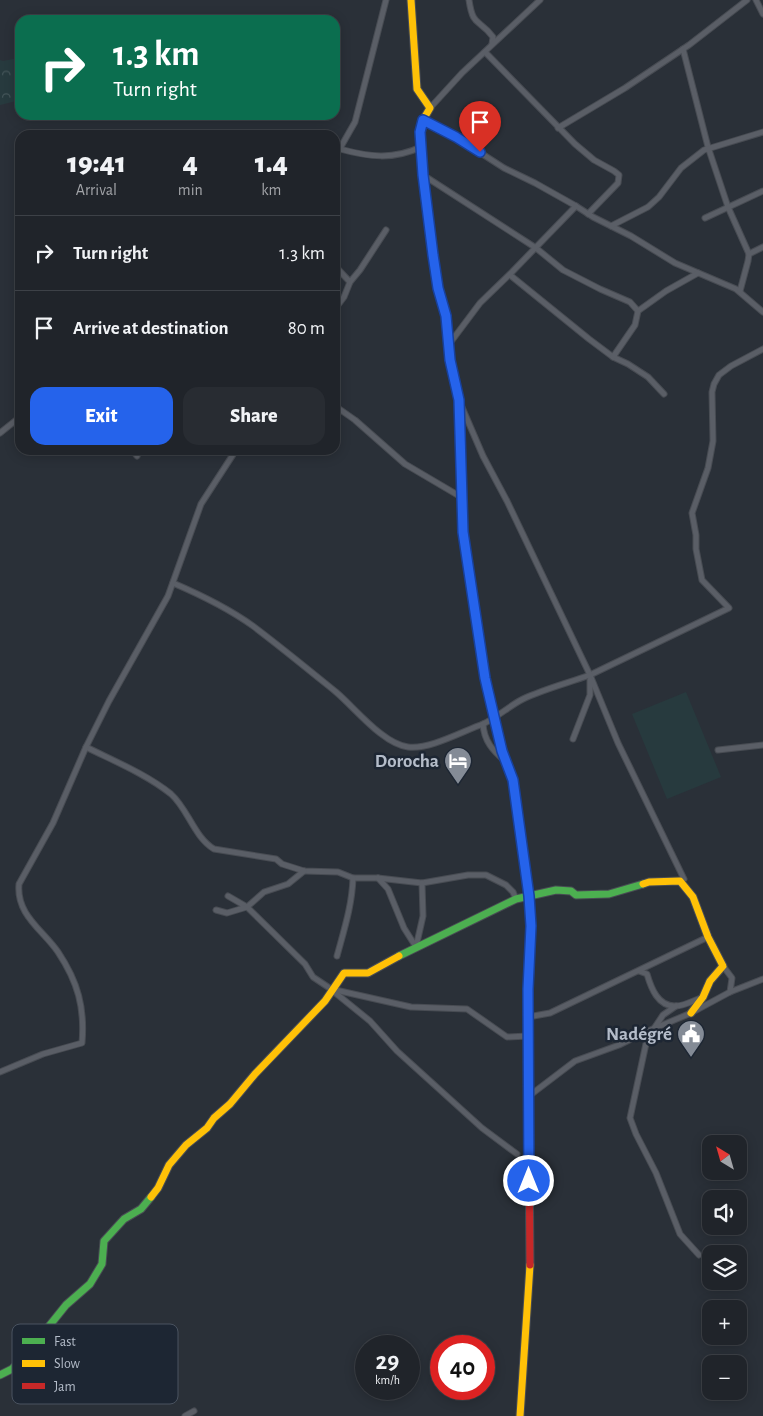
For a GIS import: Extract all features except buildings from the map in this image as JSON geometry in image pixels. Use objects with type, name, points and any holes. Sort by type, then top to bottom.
[{"type":"street","points":[[386,0],[355,122],[340,149],[362,156],[392,156],[421,147]]},
{"type":"street","points":[[411,0],[417,89],[430,108]]},
{"type":"street","points":[[469,0],[472,16],[478,25],[483,26],[493,37],[492,45]]},
{"type":"street","points":[[540,0],[458,78],[430,108],[423,120],[420,132],[423,175],[436,280],[446,316],[450,342],[450,360],[459,400],[483,456],[507,501],[590,675],[618,743],[684,879]]},
{"type":"street","points":[[558,128],[683,49],[746,0]]},
{"type":"street","points":[[756,0],[763,14]]},
{"type":"street","points":[[683,49],[708,147],[728,207],[749,254],[740,292]]},
{"type":"street","points":[[485,52],[558,128],[594,160],[614,171],[619,176],[618,183],[588,214]]},
{"type":"street","points":[[423,120],[456,137],[504,168],[535,183],[675,263],[723,282],[740,292],[763,312]]},
{"type":"street","points":[[611,226],[648,207],[659,197],[681,168],[708,147],[763,132]]},
{"type":"street","points":[[423,175],[536,248],[563,270],[630,302],[638,311]]},
{"type":"street","points":[[705,218],[763,191]]},
{"type":"street","points":[[450,342],[480,303],[510,275],[576,206]]},
{"type":"street","points":[[340,302],[350,282],[386,230]]},
{"type":"street","points":[[749,254],[763,247]]},
{"type":"street","points":[[340,271],[350,282]]},
{"type":"street","points":[[613,357],[634,325],[638,311],[666,291],[698,273]]},
{"type":"street","points":[[510,275],[613,357],[648,377],[664,394]]},
{"type":"street","points":[[173,583],[215,602],[242,618],[336,692],[378,731],[392,741],[407,747],[425,746],[483,724],[495,719],[524,699],[590,675],[729,608],[702,580],[692,513],[708,468],[713,442],[712,392],[714,384],[719,375],[731,366],[763,349]]},
{"type":"street","points":[[459,400],[460,497],[463,532],[485,678],[505,761],[513,780],[529,896],[531,926],[528,1017],[530,1286],[520,1416]]},
{"type":"street","points":[[340,410],[355,420],[405,464],[460,497]]},
{"type":"street","points":[[0,433],[15,421]]},
{"type":"street","points":[[0,1072],[44,1054],[82,1044],[83,1014],[78,989],[57,951],[30,920],[20,902],[18,894],[19,884],[54,823],[86,747],[137,650],[164,604],[201,504],[233,455]]},
{"type":"street","points":[[573,739],[590,695],[590,675]]},
{"type":"street","points":[[483,724],[490,748],[505,761]]},
{"type":"street","points":[[718,750],[763,745]]},
{"type":"street","points":[[86,747],[152,781],[171,795],[207,844],[214,849],[276,859],[282,864],[304,871],[338,872],[353,878],[378,878],[422,884],[468,875],[486,875],[506,885],[516,898]]},
{"type":"street","points":[[216,910],[227,913],[247,907],[264,892],[288,884],[304,871]]},
{"type":"street","points":[[337,956],[347,923],[353,878]]},
{"type":"street","points":[[378,878],[388,889],[404,928],[416,947]]},
{"type":"street","points":[[51,1324],[66,1305],[90,1284],[98,1274],[102,1264],[104,1241],[124,1219],[141,1209],[158,1188],[174,1158],[186,1145],[207,1128],[214,1118],[230,1104],[255,1074],[325,1001],[331,989],[344,972],[368,973],[516,898],[556,890],[571,891],[576,895],[609,894],[649,882],[680,881],[693,897],[708,937],[723,966],[732,978],[730,992]]},
{"type":"street","points":[[416,947],[423,916],[422,884]]},
{"type":"street","points":[[228,896],[247,907],[305,964],[313,977],[370,1021],[397,1051],[482,1128],[517,1154]]},
{"type":"street","points":[[528,1017],[550,1013],[708,937]]},
{"type":"street","points":[[691,1013],[703,997],[710,981],[723,966]]},
{"type":"street","points":[[639,971],[647,974],[655,995],[664,1004],[676,1006]]},
{"type":"street","points":[[529,1096],[575,1061],[619,1045],[763,978]]},
{"type":"street","points":[[331,989],[411,1007],[467,1009],[507,1037],[528,1036]]},
{"type":"street","points":[[699,1255],[680,1234],[656,1173],[630,1118],[647,1039],[663,1015],[676,1006],[703,997]]},
{"type":"street","points":[[0,1374],[12,1369]]},
{"type":"street","points":[[185,1416],[194,1411]]},
{"type":"green space","points":[[15,59],[15,101],[0,105],[0,60]]},
{"type":"green space","points":[[686,692],[721,777],[667,799],[632,714]]},
{"type":"traffic: fast","points":[[468,568],[485,678],[502,751],[513,781],[529,895],[531,927],[530,967]]},
{"type":"traffic: fast","points":[[399,956],[516,899],[556,890],[571,891],[576,895],[609,894],[643,884]]},
{"type":"traffic: fast","points":[[51,1324],[66,1305],[90,1284],[102,1264],[104,1241],[124,1219],[141,1209],[151,1197]]},
{"type":"traffic: fast","points":[[0,1375],[12,1369]]},
{"type":"traffic: slow","points":[[411,0],[417,89],[430,108],[423,120],[420,132],[423,175],[438,288],[446,316],[447,331]]},
{"type":"traffic: slow","points":[[643,884],[649,882],[680,881],[693,897],[708,937],[723,966],[710,981],[703,997],[691,1013]]},
{"type":"traffic: slow","points":[[151,1197],[158,1188],[169,1165],[186,1145],[207,1128],[214,1118],[230,1104],[255,1074],[325,1001],[344,973],[368,973],[399,956]]},
{"type":"traffic: slow","points":[[520,1416],[530,1265]]},
{"type":"traffic: jam","points":[[447,331],[450,360],[459,400],[463,532],[468,568]]},
{"type":"traffic: jam","points":[[530,967],[528,1017],[530,1265]]},
{"type":"place","name":"Dorocha","points":[[458,785]]},
{"type":"place","name":"Nadégré","points":[[691,1058]]},
{"type":"route","points":[[480,152],[423,120],[420,132],[426,208],[438,288],[446,316],[450,342],[450,360],[459,400],[460,497],[463,532],[485,678],[502,751],[513,780],[529,896],[531,926],[528,989],[529,1181]]}]
